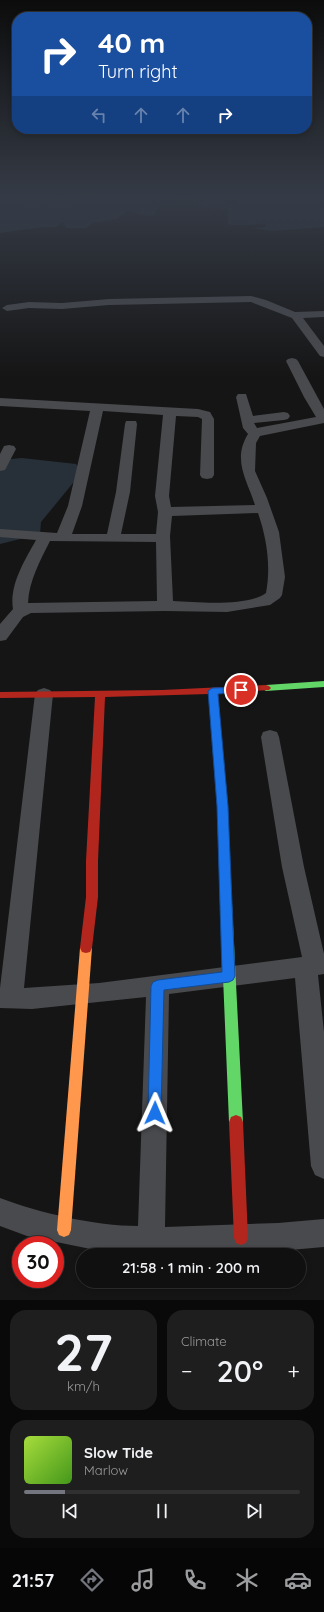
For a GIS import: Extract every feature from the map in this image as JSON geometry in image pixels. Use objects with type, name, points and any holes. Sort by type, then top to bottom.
[{"type":"street","points":[[2,307],[29,305],[62,306],[109,302],[251,299],[261,301],[275,309],[296,316],[324,314]]},
{"type":"street","points":[[296,316],[324,354]]},
{"type":"street","points":[[248,420],[286,421],[324,419],[310,397],[292,361]]},
{"type":"street","points":[[242,397],[250,428],[255,433]]},
{"type":"street","points":[[0,402],[206,414],[208,419],[207,475]]},
{"type":"street","points":[[278,404],[286,421]]},
{"type":"street","points":[[63,538],[75,506],[97,408]]},
{"type":"street","points":[[165,606],[163,538],[165,512],[162,496],[170,412]]},
{"type":"street","points":[[0,636],[17,613],[29,608],[165,606],[227,607],[264,602],[274,595],[277,577],[272,532],[248,471],[249,443],[255,433],[286,421]]},
{"type":"street","points":[[113,538],[123,492],[131,424]]},
{"type":"street","points":[[0,467],[9,449]]},
{"type":"street","points":[[165,512],[264,509]]},
{"type":"street","points":[[0,533],[63,538],[163,538]]},
{"type":"street","points":[[22,611],[19,603],[29,568],[45,537]]},
{"type":"street","points":[[0,695],[256,690],[324,684]]},
{"type":"street","points":[[212,691],[222,806],[241,1238]]},
{"type":"street","points":[[44,694],[5,998],[32,999],[84,994],[158,986],[315,965]]},
{"type":"street","points":[[64,1230],[92,897],[92,861],[100,694]]},
{"type":"street","points":[[270,738],[293,867],[315,965],[324,1166]]},
{"type":"street","points":[[151,1240],[158,986]]},
{"type":"street","points":[[0,1212],[27,1222],[115,1240],[241,1238],[324,1233]]},
{"type":"shaded area","points":[[22,458],[76,464],[82,472],[41,522],[40,534],[0,544],[0,460]]},
{"type":"traffic: fast","points":[[266,688],[324,684]]},
{"type":"traffic: fast","points":[[226,904],[236,1122]]},
{"type":"traffic: slow","points":[[64,1230],[86,948]]},
{"type":"traffic: jam","points":[[0,695],[162,693],[266,688]]},
{"type":"traffic: jam","points":[[213,691],[222,806],[226,904]]},
{"type":"traffic: jam","points":[[86,948],[92,897],[92,861],[100,694]]},
{"type":"traffic: jam","points":[[236,1122],[241,1238]]},
{"type":"route","points":[[155,1113],[158,986],[229,976],[222,806],[212,691],[241,690]]}]
